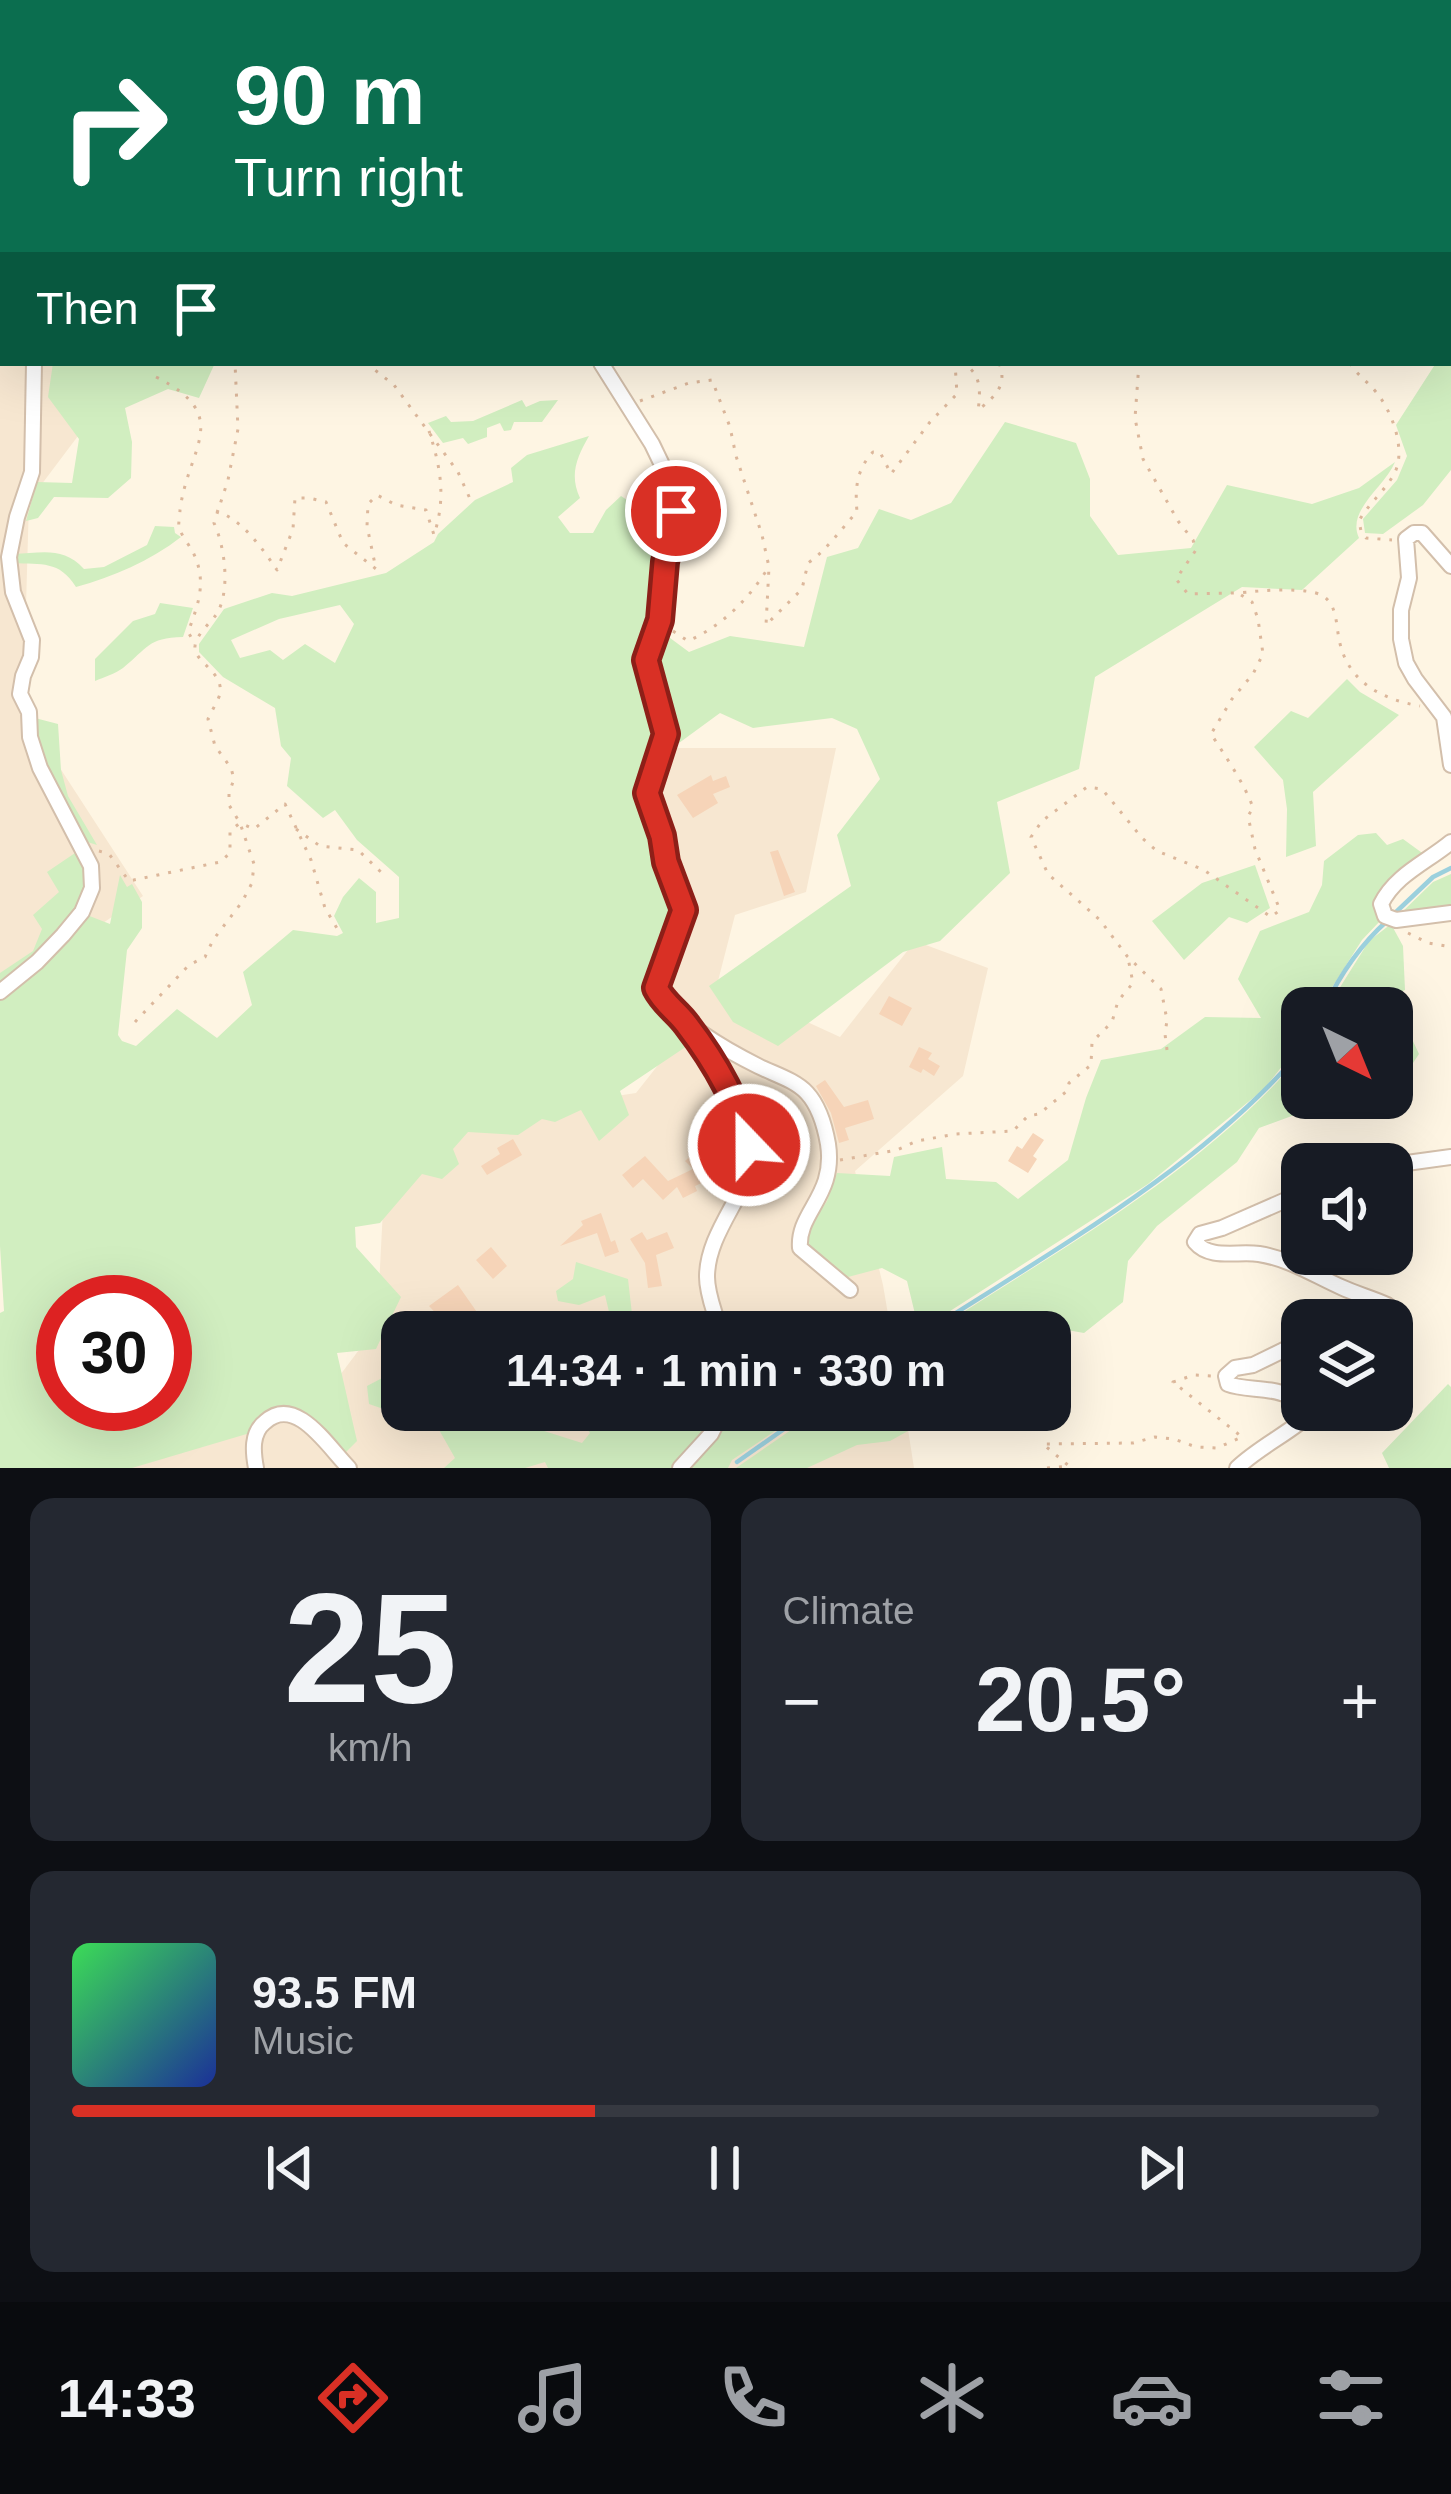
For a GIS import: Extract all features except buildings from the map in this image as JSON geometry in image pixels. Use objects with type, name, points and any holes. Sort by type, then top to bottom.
[{"type":"street","points":[[0,992],[37,962],[82,912],[92,888],[91,866],[40,768],[30,737],[29,712],[20,694],[32,640],[13,592],[9,556],[32,472],[34,366]]},
{"type":"street","points":[[603,366],[665,471],[676,511],[660,620],[646,660],[666,734],[647,793],[684,910],[656,988],[682,1018],[806,1091],[817,1108],[826,1130],[826,1186],[799,1233],[800,1248],[850,1290]]},
{"type":"street","points":[[1451,566],[1422,533],[1406,539],[1408,578],[1399,626],[1406,663],[1444,717],[1451,765]]},
{"type":"street","points":[[1451,842],[1405,875],[1381,904],[1385,916],[1396,920],[1451,914]]},
{"type":"street","points":[[682,1018],[736,1107],[749,1145],[746,1180],[712,1250],[706,1276],[715,1311]]},
{"type":"street","points":[[1413,1162],[1451,1157]]},
{"type":"street","points":[[1281,1202],[1200,1234],[1195,1241],[1211,1253],[1258,1254],[1281,1261]]},
{"type":"street","points":[[1318,1275],[1371,1299]]},
{"type":"street","points":[[1237,1468],[1299,1423],[1300,1413],[1275,1389],[1238,1388],[1228,1384],[1226,1376],[1235,1368],[1281,1351]]},
{"type":"street","points":[[256,1468],[257,1429],[283,1412],[297,1415],[349,1468]]},
{"type":"street","points":[[680,1468],[712,1431]]},
{"type":"path","points":[[195,643],[219,610],[223,596],[222,540],[214,523],[238,429],[235,366]]},
{"type":"path","points":[[370,366],[394,385],[429,431],[458,472],[471,501]]},
{"type":"path","points":[[627,405],[688,382],[712,380],[755,506],[769,567],[766,625],[802,589],[808,563],[828,549],[857,512],[862,464],[873,452],[880,452],[891,475],[957,394],[958,366]]},
{"type":"path","points":[[967,366],[981,391],[978,410],[1002,384],[1000,366]]},
{"type":"path","points":[[1139,366],[1135,418],[1143,458],[1196,550],[1176,579],[1188,594],[1272,589],[1320,593],[1332,604],[1339,641],[1356,679],[1388,698],[1440,709]]},
{"type":"path","points":[[1352,366],[1386,406],[1399,454],[1398,467],[1359,521],[1360,531],[1366,538],[1406,544]]},
{"type":"path","points":[[135,1022],[174,978],[205,957],[242,902],[252,883],[254,864],[229,805],[231,768],[215,746],[208,719],[220,693],[218,678],[195,653],[188,632],[202,584],[200,566],[178,527],[199,445],[200,420],[193,400],[156,377]]},
{"type":"path","points":[[216,511],[231,515],[277,570],[293,529],[295,498],[326,502],[343,543],[376,569],[367,526],[368,504],[377,495],[396,505],[426,510],[434,536],[442,512],[441,474],[429,431]]},
{"type":"path","points":[[660,620],[688,641],[711,630],[756,588],[769,567]]},
{"type":"path","points":[[1167,1050],[1161,988],[1127,956],[1100,920],[1048,874],[1031,837],[1042,821],[1087,787],[1102,789],[1157,851],[1204,870],[1271,916],[1280,910],[1255,849],[1248,795],[1211,734],[1263,654],[1252,602],[1238,593]]},
{"type":"path","points":[[240,823],[254,829],[285,804],[311,860],[325,908],[341,935]]},
{"type":"path","points":[[81,845],[109,854],[129,881],[220,862],[230,853],[230,831],[240,823]]},
{"type":"path","points":[[294,828],[320,846],[358,850],[384,875]]},
{"type":"path","points":[[1396,920],[1428,943],[1451,947]]},
{"type":"path","points":[[829,1161],[956,1134],[1013,1131],[1028,1116],[1039,1114],[1091,1065],[1092,1042],[1112,1022],[1118,1001],[1133,982],[1127,956]]},
{"type":"path","points":[[1047,1468],[1069,1466],[1043,1444],[1133,1443],[1155,1437],[1217,1448],[1242,1437],[1172,1382],[1194,1375],[1226,1376]]},
{"type":"shaded area","points":[[0,366],[131,366],[29,501],[23,711],[143,896],[54,956],[0,1070]]},
{"type":"shaded area","points":[[624,748],[836,748],[806,892],[735,915],[718,981],[840,1037],[915,941],[988,968],[963,1076],[855,1171],[887,1311],[381,1311],[381,1431],[908,1431],[914,1468],[0,1468],[307,1419],[377,1326],[383,1209],[466,1119],[636,1093],[681,1036],[638,969]]},
{"type":"green space","points":[[53,366],[214,366],[199,398],[168,389],[125,408],[132,442],[131,478],[108,498],[54,497],[38,518],[26,521],[37,482],[72,483],[79,439],[48,397]]},
{"type":"green space","points":[[1434,366],[1451,366],[1451,470],[1423,505],[1383,534],[1365,533],[1363,519],[1397,480],[1407,456],[1396,425]]},
{"type":"green space","points":[[522,400],[526,407],[558,400],[542,422],[514,422],[511,430],[504,431],[500,423],[487,428],[487,437],[468,444],[463,438],[443,443],[428,423],[446,416],[451,422],[473,421]]},
{"type":"green space","points":[[1005,422],[1076,443],[1090,479],[1090,516],[1118,555],[1191,548],[1227,485],[1312,504],[1359,488],[1395,462],[1362,508],[1356,528],[1359,538],[1302,590],[1242,587],[1095,677],[1079,769],[997,802],[1010,873],[940,941],[903,952],[778,1046],[733,1022],[709,986],[851,886],[837,835],[880,779],[857,729],[832,718],[753,728],[720,713],[679,743],[677,720],[657,655],[666,635],[689,652],[730,636],[804,647],[827,557],[858,548],[879,509],[911,520],[951,503]]},
{"type":"green space","points":[[589,436],[576,466],[580,498],[558,517],[570,533],[593,533],[621,496],[633,504],[664,508],[669,494],[671,516],[656,621],[648,641],[661,735],[645,795],[680,911],[651,992],[678,1019],[690,1044],[620,1091],[629,1115],[599,1141],[581,1110],[555,1122],[542,1119],[518,1135],[468,1132],[453,1149],[459,1164],[442,1179],[422,1174],[380,1223],[355,1227],[356,1247],[401,1297],[394,1311],[381,1311],[381,1339],[376,1349],[337,1353],[357,1441],[344,1454],[307,1419],[279,1408],[250,1433],[132,1468],[0,1468],[0,1313],[4,1311],[0,999],[68,941],[87,915],[110,924],[120,875],[127,887],[132,884],[142,902],[142,928],[127,950],[118,1035],[136,1046],[177,1009],[217,1038],[252,1005],[243,972],[293,930],[343,933],[334,916],[359,878],[376,892],[376,923],[399,918],[399,877],[357,840],[335,810],[323,818],[287,786],[291,758],[281,746],[275,708],[223,677],[199,652],[199,644],[224,609],[272,593],[292,596],[386,573],[434,542],[475,500],[513,482],[511,468],[527,455]],"holes":[[[340,605],[354,624],[335,663],[305,644],[283,660],[270,650],[240,658],[231,640],[279,619]]]},
{"type":"green space","points":[[155,526],[174,527],[181,537],[131,567],[76,587],[56,568],[13,563],[13,554],[52,552],[84,569],[104,567],[147,545]]},
{"type":"green space","points":[[160,603],[193,608],[183,637],[155,642],[120,670],[95,681],[95,659],[133,621],[155,614]]},
{"type":"green space","points":[[1347,679],[1399,715],[1313,792],[1316,846],[1286,857],[1283,780],[1254,747],[1291,711],[1308,718]]},
{"type":"green space","points":[[35,718],[58,724],[68,796],[97,845],[81,840],[57,797],[43,766]]},
{"type":"green space","points":[[1376,833],[1387,845],[1403,839],[1425,855],[1401,872],[1381,920],[1362,940],[1332,987],[1281,987],[1281,1068],[1264,1089],[1148,1184],[950,1311],[914,1311],[907,1281],[882,1268],[848,1277],[805,1245],[806,1233],[827,1201],[837,1173],[890,1176],[894,1157],[942,1147],[946,1179],[996,1182],[1018,1199],[1068,1160],[1101,1060],[1161,1049],[1205,1017],[1261,1018],[1238,979],[1260,931],[1309,912],[1322,885],[1324,861],[1358,835]]},
{"type":"green space","points":[[78,851],[87,877],[81,901],[50,942],[0,988],[0,973],[33,951],[42,929],[33,915],[59,892],[47,872]]},
{"type":"green space","points":[[1255,865],[1270,908],[1247,923],[1229,917],[1184,960],[1152,921],[1202,883]]},
{"type":"green space","points":[[1451,874],[1451,907],[1398,916],[1433,882]]},
{"type":"green space","points":[[1391,924],[1403,946],[1405,987],[1340,987],[1369,941]]},
{"type":"green space","points":[[1281,1077],[1284,1119],[1259,1128],[1237,1162],[1157,1226],[1128,1261],[1123,1302],[1084,1333],[1071,1331],[1071,1311],[965,1311],[1138,1199],[1225,1132]]},
{"type":"green space","points":[[576,1262],[628,1279],[632,1311],[609,1311],[605,1295],[579,1305],[558,1301],[556,1291],[573,1279]]},
{"type":"green space","points":[[381,1379],[381,1408],[369,1404],[367,1386]]},
{"type":"green space","points":[[1448,1384],[1451,1387],[1451,1468],[1389,1468],[1382,1453],[1403,1431],[1413,1431],[1413,1421]]},
{"type":"green space","points":[[440,1431],[544,1431],[582,1443],[589,1431],[706,1431],[676,1468],[548,1468],[545,1462],[525,1468],[444,1468],[455,1458]]},
{"type":"green space","points":[[775,1431],[732,1460],[728,1468],[688,1468],[720,1433]]},
{"type":"green space","points":[[790,1431],[908,1431],[890,1441],[857,1445],[807,1468],[736,1468]]},
{"type":"waterway","points":[[1395,913],[1433,877],[1451,868]]},
{"type":"waterway","points":[[1335,987],[1351,961],[1387,921]]},
{"type":"waterway","points":[[959,1311],[1182,1162],[1281,1073]]},
{"type":"waterway","points":[[737,1462],[781,1431]]},
{"type":"route","points":[[676,511],[660,620],[646,660],[666,734],[647,793],[684,910],[656,988],[699,1041],[736,1107],[749,1145]]}]
